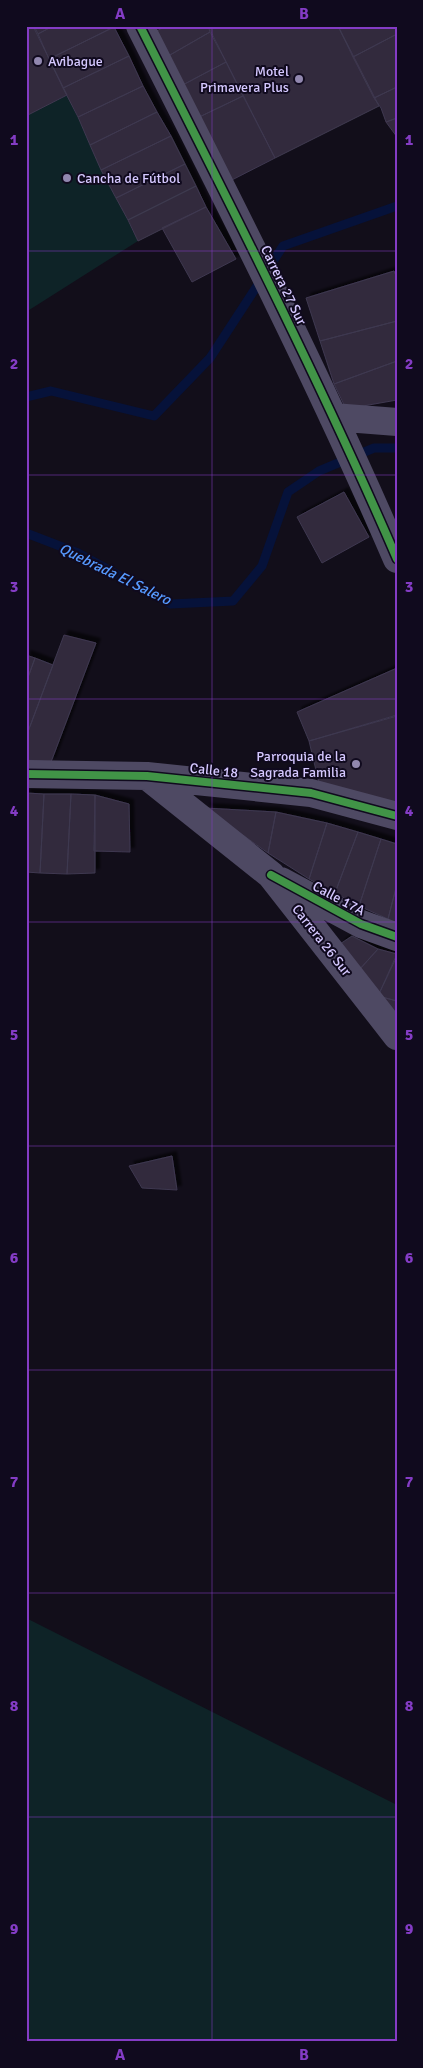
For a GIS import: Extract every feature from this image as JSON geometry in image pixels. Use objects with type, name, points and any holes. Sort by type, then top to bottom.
[{"type":"street","name":"Carrera 27 Sur","points":[[140,26],[258,260],[364,482],[397,559]]},
{"type":"street","points":[[335,420],[397,422]]},
{"type":"street","name":"Calle 18","points":[[26,774],[147,776],[311,793],[397,816]]},
{"type":"street","name":"Carrera 26 Sur","points":[[147,776],[271,875],[397,1036]]},
{"type":"street","name":"Calle 17A","points":[[271,875],[361,924],[397,937]]},
{"type":"green space","name":"Cancha de Fútbol","points":[[67,95],[138,241],[26,312],[26,116]]},
{"type":"green space","points":[[26,1618],[397,1805],[397,2042],[26,2042]]},
{"type":"building","name":"Avibague","points":[[26,26],[33,26],[67,95],[26,116]]},
{"type":"building","points":[[34,26],[53,26],[38,34]]},
{"type":"building","points":[[53,26],[114,27],[49,59],[38,34]]},
{"type":"building","points":[[166,26],[208,26],[210,32],[163,59],[151,34]]},
{"type":"building","name":"Motel Primavera Plus","points":[[208,26],[338,26],[379,106],[275,158]]},
{"type":"building","points":[[338,26],[397,26],[397,34],[353,57]]},
{"type":"building","points":[[114,27],[129,56],[63,88],[49,59]]},
{"type":"building","points":[[210,32],[226,62],[177,88],[163,59]]},
{"type":"building","points":[[397,34],[397,87],[374,98],[353,57]]},
{"type":"building","points":[[129,56],[143,86],[78,117],[63,88]]},
{"type":"building","points":[[226,62],[243,96],[193,120],[177,88]]},
{"type":"building","points":[[143,86],[157,112],[90,145],[78,117]]},
{"type":"building","points":[[397,87],[397,118],[386,122],[381,108],[374,98]]},
{"type":"building","points":[[243,96],[275,158],[224,184],[193,120]]},
{"type":"building","points":[[157,112],[171,136],[101,170],[90,145]]},
{"type":"building","points":[[397,118],[397,137],[386,122]]},
{"type":"building","points":[[171,136],[185,164],[116,198],[101,170]]},
{"type":"building","points":[[185,164],[196,186],[128,220],[116,198]]},
{"type":"building","points":[[196,186],[206,207],[138,241],[128,220]]},
{"type":"building","points":[[206,207],[236,259],[192,282],[162,228]]},
{"type":"building","points":[[394,271],[397,278],[397,321],[320,341],[306,298]]},
{"type":"building","points":[[397,321],[397,361],[334,384],[320,341]]},
{"type":"building","points":[[397,361],[397,400],[346,409],[334,384]]},
{"type":"building","points":[[344,492],[369,537],[322,563],[297,517]]},
{"type":"building","points":[[64,635],[96,643],[51,762],[26,760],[26,737]]},
{"type":"building","points":[[26,655],[35,658],[26,683]]},
{"type":"building","points":[[35,658],[53,665],[26,737],[26,683]]},
{"type":"building","points":[[397,668],[397,715],[309,741],[297,712]]},
{"type":"building","name":"Parroquia de la Sagrada Familia","points":[[397,716],[397,810],[320,787],[309,741]]},
{"type":"building","points":[[26,793],[44,794],[40,873],[26,872]]},
{"type":"building","points":[[44,794],[71,794],[67,874],[40,873]]},
{"type":"building","points":[[71,794],[95,795],[95,873],[67,874]]},
{"type":"building","points":[[95,795],[129,804],[130,852],[94,851]]},
{"type":"building","points":[[205,808],[276,812],[268,853]]},
{"type":"building","points":[[276,812],[327,823],[309,879],[268,853]]},
{"type":"building","points":[[327,823],[358,832],[335,893],[309,879]]},
{"type":"building","points":[[358,832],[381,839],[359,906],[335,893]]},
{"type":"building","points":[[381,839],[397,844],[397,884],[388,919],[359,906]]},
{"type":"building","points":[[397,884],[397,923],[388,919]]},
{"type":"building","points":[[352,936],[378,949],[359,970],[340,944]]},
{"type":"building","points":[[378,949],[397,954],[378,996],[359,970]]},
{"type":"building","points":[[397,956],[397,1001],[378,996]]},
{"type":"building","points":[[378,996],[397,1001],[397,1017]]},
{"type":"building","points":[[172,1156],[177,1190],[142,1188],[129,1166]]},
{"type":"waterway","name":"Quebrada El Salero","points":[[26,397],[51,391],[154,416],[210,358],[283,246],[397,206]]},
{"type":"waterway","name":"Quebrada El Salero","points":[[26,533],[78,553],[171,604],[233,601],[262,566],[288,492],[319,471],[374,448],[397,448]]},
{"type":"cycle path","points":[[140,26],[305,357],[397,559]]},
{"type":"cycle path","points":[[26,774],[147,776],[311,793],[397,816]]},
{"type":"cycle path","points":[[271,875],[361,924],[397,937]]},
{"type":"place","name":"Avibague","points":[[38,61]]},
{"type":"place","name":"Motel Primavera Plus","points":[[299,79]]},
{"type":"place","name":"Cancha de Fútbol","points":[[67,178]]},
{"type":"place","name":"Parroquia de la Sagrada Familia","points":[[356,764]]}]
